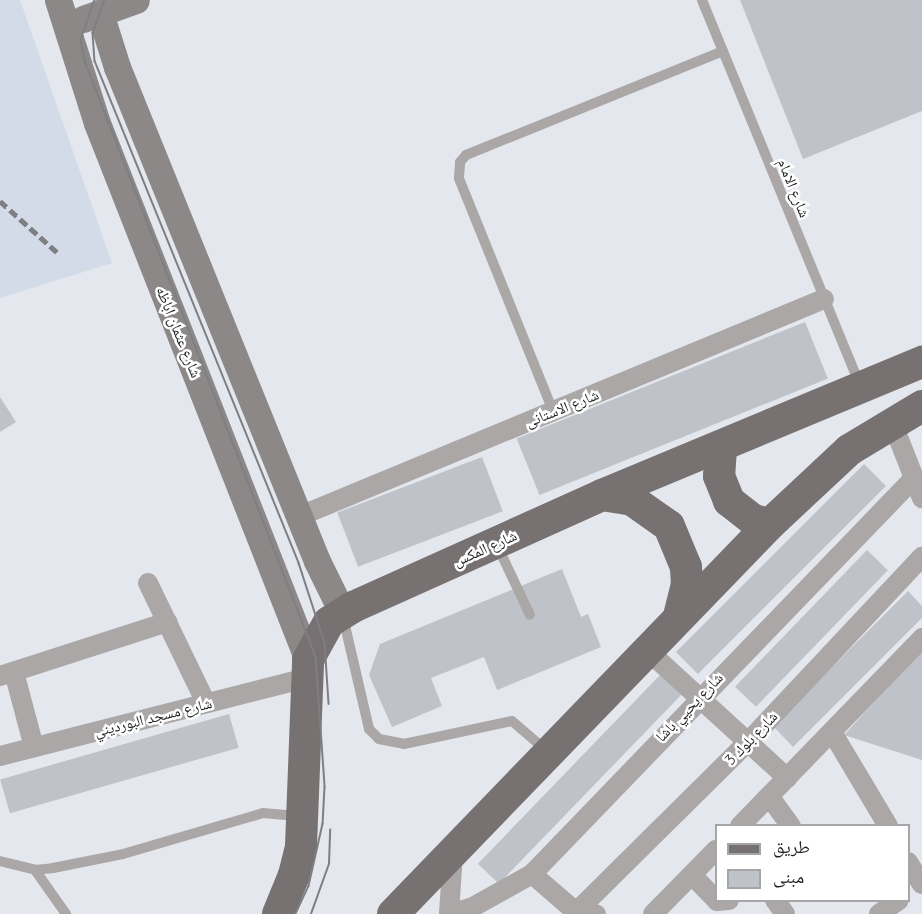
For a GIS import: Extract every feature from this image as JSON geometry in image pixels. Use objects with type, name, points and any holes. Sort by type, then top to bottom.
[{"type":"main road","name":"شارع المكس","points":[[278,914],[294,875],[303,817],[307,669],[322,631],[342,612],[602,495],[721,449],[860,386],[922,362]]},
{"type":"main road","points":[[393,914],[679,615],[770,524],[849,450],[922,406]]},
{"type":"main road","points":[[721,449],[719,476],[729,501],[753,520],[770,524]]},
{"type":"main road","points":[[602,495],[632,500],[669,526],[686,567],[687,584],[679,615]]},
{"type":"street","points":[[62,12],[100,13],[136,0]]},
{"type":"street","name":"شارع عثمان اباظه","points":[[62,12],[97,123],[307,669]]},
{"type":"street","points":[[100,13],[117,67],[300,516],[342,612]]},
{"type":"street","name":"شارع الاستانى","points":[[300,516],[824,300]]},
{"type":"street","points":[[892,422],[922,498]]},
{"type":"street","name":"شارع يحيي باشا","points":[[449,914],[473,907],[532,874],[699,696],[914,478]]},
{"type":"street","name":"شارع بلوك 3","points":[[582,913],[748,742],[922,557]]},
{"type":"street","points":[[148,583],[206,703]]},
{"type":"street","points":[[34,747],[7,674],[167,622]]},
{"type":"street","points":[[741,824],[922,638]]},
{"type":"street","points":[[647,650],[787,778]]},
{"type":"street","name":"شارع مسجد البورديني","points":[[0,756],[206,703],[307,669]]},
{"type":"street","points":[[832,732],[882,824]]},
{"type":"street","points":[[769,796],[790,824]]},
{"type":"street","points":[[653,914],[715,852]]},
{"type":"street","points":[[449,914],[453,853]]},
{"type":"street","points":[[910,864],[922,885]]},
{"type":"street","points":[[532,874],[582,913]]},
{"type":"street","points":[[692,875],[715,895]]},
{"type":"street","points":[[776,902],[785,914]]},
{"type":"street","points":[[879,914],[896,902]]},
{"type":"lane","name":"شارع الامام","points":[[702,0],[860,386]]},
{"type":"lane","points":[[553,411],[459,178],[460,162],[466,155],[723,51]]},
{"type":"lane","points":[[496,543],[530,615]]},
{"type":"lane","points":[[342,612],[369,729],[379,739],[404,744],[512,721],[549,753]]},
{"type":"lane","points":[[0,861],[35,870],[123,854],[263,813],[303,817]]},
{"type":"lane","points":[[35,870],[66,914]]},
{"type":"shaded area","points":[[0,0],[20,0],[112,263],[0,298]]},
{"type":"building","points":[[740,0],[922,0],[922,111],[803,159]]},
{"type":"building","points":[[805,322],[828,379],[539,495],[517,439]]},
{"type":"building","points":[[0,397],[16,422],[0,432]]},
{"type":"building","points":[[482,457],[503,511],[358,567],[337,513]]},
{"type":"building","points":[[864,464],[886,486],[698,674],[676,652]]},
{"type":"building","points":[[867,550],[888,570],[756,707],[735,687]]},
{"type":"building","points":[[562,569],[581,617],[588,614],[601,647],[497,690],[484,657],[431,678],[442,706],[392,727],[369,675],[380,644]]},
{"type":"building","points":[[908,591],[922,606],[922,618],[793,747],[773,726]]},
{"type":"building","points":[[922,649],[922,760],[844,735]]},
{"type":"building","points":[[662,673],[683,693],[499,884],[478,864]]},
{"type":"building","points":[[229,714],[239,748],[10,813],[0,780]]},
{"type":"tram line","points":[[95,0],[81,40],[85,61],[316,657],[325,787],[323,824],[309,886],[296,914]]},
{"type":"tram line","points":[[105,0],[93,33],[95,61],[299,563],[325,643],[329,704]]},
{"type":"tram line","points":[[311,914],[329,864],[330,830]]},
{"type":"railway","points":[[0,201],[59,254]]}]
